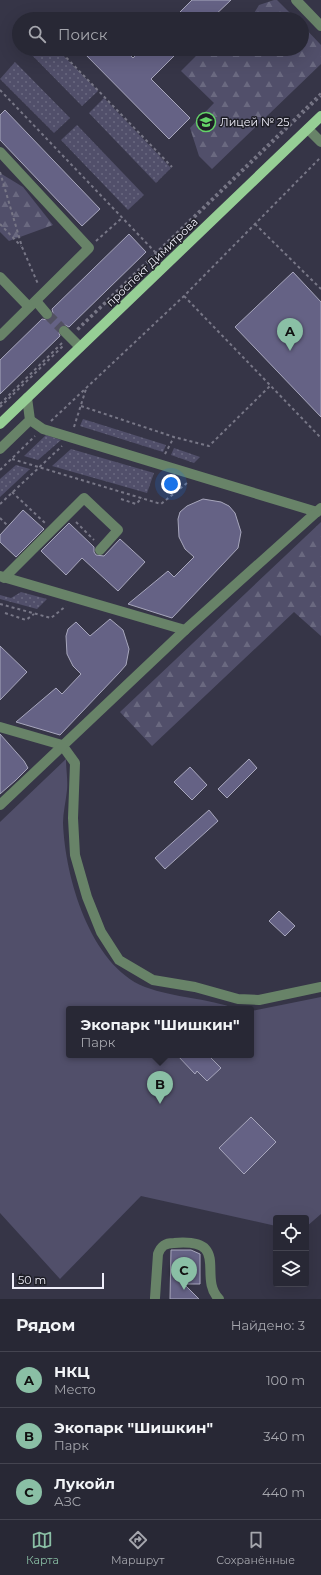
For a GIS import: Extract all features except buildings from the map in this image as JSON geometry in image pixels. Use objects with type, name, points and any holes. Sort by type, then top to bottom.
[{"type":"main road","name":"проспект Димитрова","points":[[0,424],[321,116]]},
{"type":"lane","points":[[296,0],[308,12]]},
{"type":"lane","points":[[309,14],[321,26]]},
{"type":"lane","points":[[308,129],[321,142]]},
{"type":"lane","points":[[0,152],[89,248],[0,336]]},
{"type":"lane","points":[[0,277],[36,301],[47,314]]},
{"type":"lane","points":[[67,335],[80,348]]},
{"type":"lane","points":[[27,398],[30,420],[43,429],[196,476],[319,510]]},
{"type":"lane","points":[[0,449],[30,420]]},
{"type":"lane","points":[[2,577],[84,498],[118,530],[101,549]]},
{"type":"lane","points":[[0,805],[185,630],[319,510]]},
{"type":"lane","points":[[2,577],[185,630]]},
{"type":"lane","points":[[0,727],[62,745],[75,763],[73,818],[75,855],[87,897],[101,932],[118,960],[153,980],[238,998],[259,1000],[321,987]]},
{"type":"lane","points":[[155,1298],[158,1254],[160,1248],[165,1244],[189,1242],[202,1246],[207,1250],[210,1256],[213,1287],[219,1299]]},
{"type":"path","points":[[65,56],[172,167]]},
{"type":"path","points":[[0,90],[156,253],[321,94]]},
{"type":"path","points":[[0,407],[67,335],[321,94]]},
{"type":"path","points":[[0,470],[184,296],[321,157]]},
{"type":"path","points":[[0,172],[36,301]]},
{"type":"path","points":[[89,248],[122,218]]},
{"type":"path","points":[[0,224],[22,247]]},
{"type":"path","points":[[255,224],[321,289]]},
{"type":"path","points":[[184,296],[321,438]]},
{"type":"path","points":[[81,406],[174,438],[209,446],[270,386]]},
{"type":"path","points":[[0,504],[71,438],[86,388]]},
{"type":"path","points":[[160,465],[174,438]]},
{"type":"path","points":[[12,458],[161,504],[196,476]]},
{"type":"path","points":[[12,492],[52,530]]},
{"type":"path","points":[[121,499],[136,504],[142,498]]},
{"type":"path","points":[[68,514],[101,549]]},
{"type":"path","points":[[0,518],[8,526]]},
{"type":"path","points":[[0,604],[51,618],[76,598]]},
{"type":"path","points":[[5,613],[26,620],[34,614]]},
{"type":"green space","points":[[277,0],[289,12],[255,12],[259,5]]},
{"type":"green space","points":[[309,32],[321,45],[321,64],[212,169],[199,156],[190,128],[214,103],[181,71],[196,56],[309,56]]},
{"type":"green space","points":[[33,56],[64,56],[98,91],[82,106]]},
{"type":"green space","points":[[15,62],[70,118],[54,133],[0,79]]},
{"type":"green space","points":[[104,98],[171,168],[156,183],[89,113]]},
{"type":"green space","points":[[77,125],[144,195],[128,210],[61,140]]},
{"type":"green space","points":[[0,173],[23,187],[53,225],[9,241],[0,232]]},
{"type":"green space","points":[[83,419],[166,445],[163,452],[80,426]]},
{"type":"green space","points":[[46,435],[61,440],[38,460],[24,456]]},
{"type":"green space","points":[[174,448],[200,457],[194,463],[171,455]]},
{"type":"green space","points":[[71,449],[154,473],[147,493],[52,466]]},
{"type":"green space","points":[[16,465],[30,469],[0,497],[0,479]]},
{"type":"green space","points":[[321,522],[321,636],[294,612],[152,746],[120,712]]},
{"type":"green space","points":[[21,592],[47,599],[37,609],[0,599],[0,595],[11,598]]},
{"type":"green space","points":[[66,759],[67,794],[63,815],[65,845],[75,893],[95,940],[109,960],[126,976],[145,987],[168,994],[229,1006],[66,1006],[66,1058],[254,1058],[254,1010],[321,997],[321,1214],[309,1224],[309,1215],[273,1215],[273,1225],[141,1196],[60,1279],[0,1213],[0,822]]},
{"type":"tunnel","points":[[47,314],[64,331]]},
{"type":"place","name":"Лицей № 25","points":[[206,122]]},
{"type":"place","name":"НКЦ","points":[[290,351]]},
{"type":"place","name":"Экопарк \"Шишкин\"","points":[[160,1104]]},
{"type":"place","name":"Лукойл","points":[[184,1290]]}]
